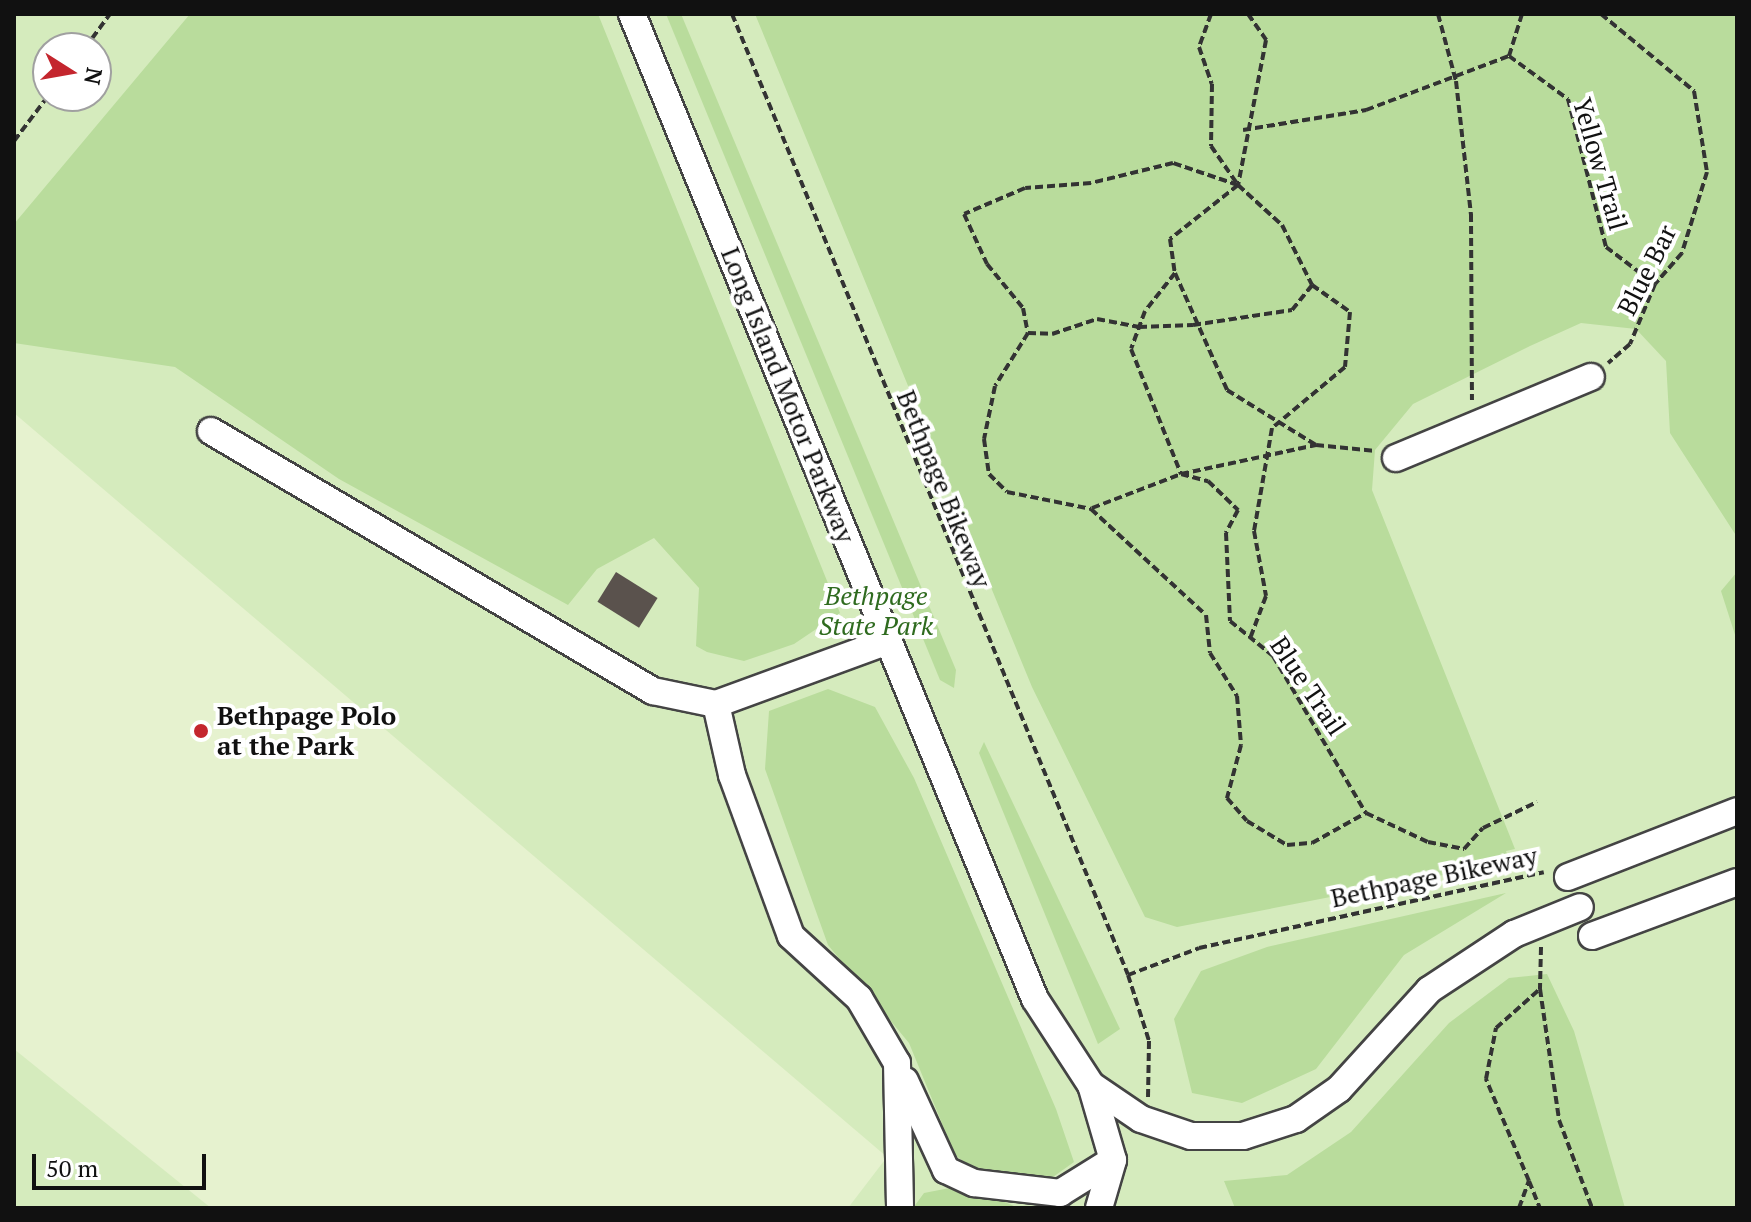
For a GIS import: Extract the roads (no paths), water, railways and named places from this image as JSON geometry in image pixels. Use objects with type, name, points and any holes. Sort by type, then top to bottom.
[{"type":"street","name":"Long Island Motor Parkway","points":[[632,14],[1035,999],[1091,1085]]},
{"type":"street","points":[[1391,455],[1472,426],[1591,377]]},
{"type":"street","points":[[211,431],[653,691],[716,704],[888,641]]},
{"type":"street","points":[[716,704],[732,775],[791,936],[859,998],[897,1063],[946,1170],[974,1183],[1060,1193],[1113,1160]]},
{"type":"street","points":[[1560,874],[1737,811]]},
{"type":"street","points":[[1592,936],[1737,882]]},
{"type":"street","points":[[1091,1085],[1141,1119],[1191,1136],[1243,1136],[1296,1119],[1339,1089],[1429,990],[1542,921],[1580,907]]},
{"type":"street","points":[[897,1063],[900,1208]]},
{"type":"street","points":[[1091,1085],[1113,1160],[1099,1208]]},
{"type":"place","name":"Bethpage Polo at the Park","points":[[201,731]]},
{"type":"park label","name":"Bethpage State Park","points":[[876,611]]}]
